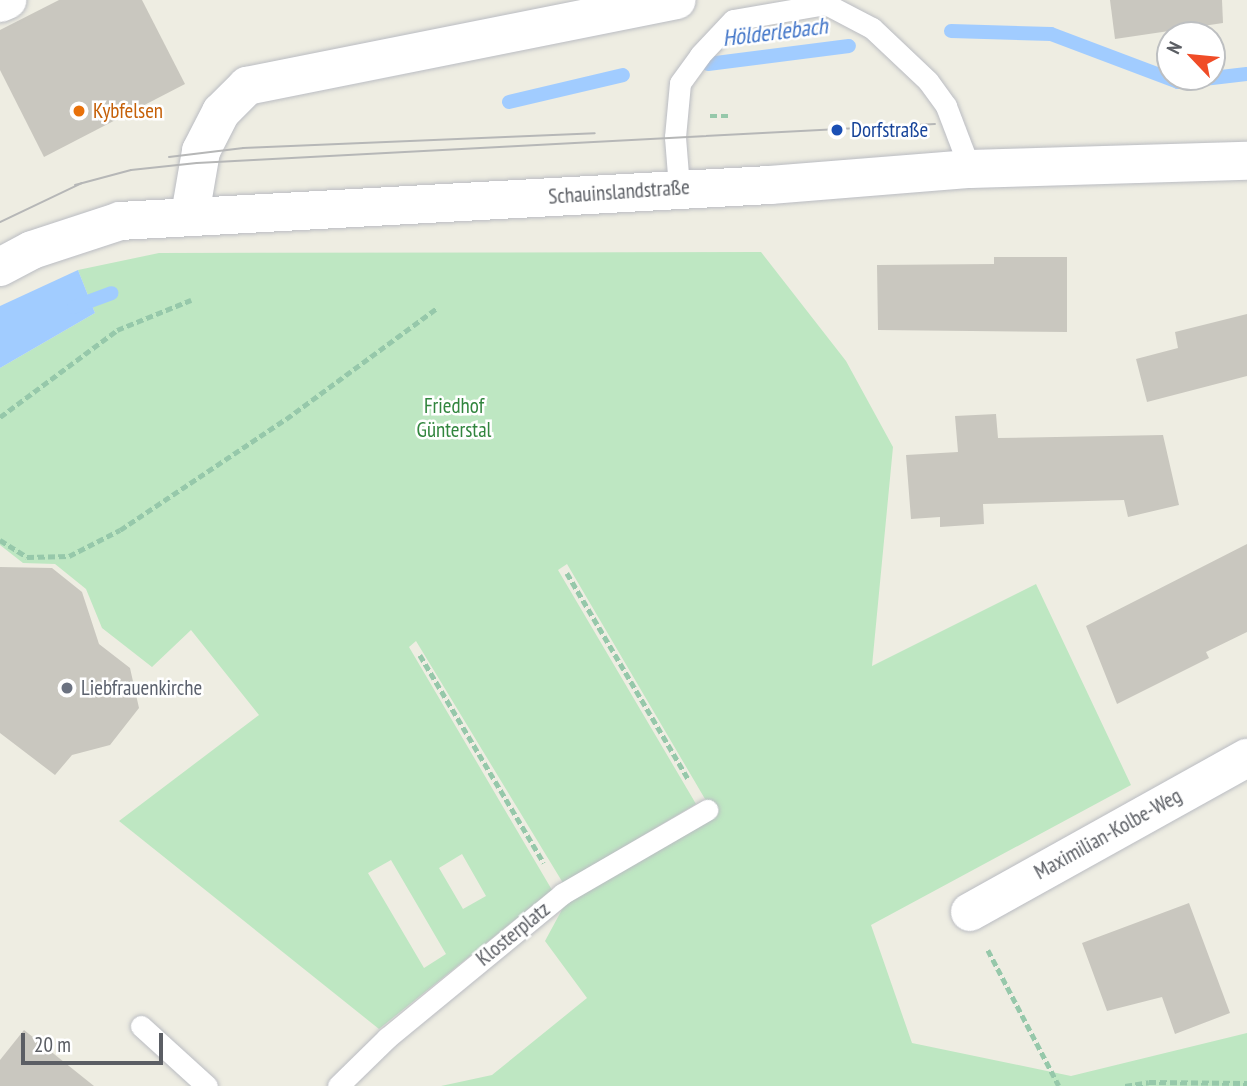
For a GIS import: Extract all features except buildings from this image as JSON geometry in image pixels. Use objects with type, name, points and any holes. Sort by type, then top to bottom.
[{"type":"main road","points":[[0,3],[7,0]]},
{"type":"main road","points":[[190,215],[201,151],[221,112],[247,86],[676,0]]},
{"type":"main road","name":"Schauinslandstraße","points":[[0,267],[83,231],[120,221],[190,215],[403,207],[679,187],[770,185],[970,169],[1247,161]]},
{"type":"main road","name":"Maximilian-Kolbe-Weg","points":[[971,912],[1247,758]]},
{"type":"lane","points":[[679,187],[675,137],[680,83],[700,55],[733,20],[826,4],[872,28],[928,81],[946,106],[970,169]]},
{"type":"lane","name":"Klosterplatz","points":[[338,1086],[387,1038],[562,894],[707,810]]},
{"type":"lane","points":[[141,1026],[206,1086]]},
{"type":"path","points":[[0,417],[117,330],[191,300]]},
{"type":"path","points":[[0,540],[27,556],[69,556],[120,530],[286,419],[436,309]]},
{"type":"path","points":[[567,573],[707,810]]},
{"type":"path","points":[[420,655],[562,894]]},
{"type":"path","points":[[1004,985],[1059,1086]]},
{"type":"path","points":[[1125,1086],[1149,1082],[1247,1083]]},
{"type":"green space","name":"Friedhof Günterstal","points":[[761,252],[846,361],[893,447],[872,666],[1036,584],[1131,785],[871,925],[912,1043],[1071,1076],[1247,1033],[1247,1086],[441,1086],[492,1075],[587,998],[545,941],[565,904],[715,816],[567,564],[558,570],[696,804],[563,883],[416,641],[409,647],[552,890],[379,1029],[119,821],[259,715],[191,630],[152,667],[102,628],[86,589],[55,564],[23,563],[0,545],[0,368],[95,313],[78,270],[159,253]],"holes":[[[462,854],[486,896],[463,909],[439,868]],[[391,860],[446,954],[424,968],[368,873]]]},
{"type":"water","points":[[78,270],[95,313],[0,368],[0,306]]},
{"type":"waterway","name":"Hölderlebach","points":[[951,31],[1051,34],[1178,82],[1247,74]]},
{"type":"waterway","name":"Hölderlebach","points":[[708,64],[849,46]]},
{"type":"waterway","name":"Hölderlebach","points":[[509,102],[623,75]]},
{"type":"waterway","name":"Hölderlebach","points":[[74,307],[112,293]]},
{"type":"tram line","points":[[75,185],[131,170],[197,163],[935,124]]},
{"type":"tram line","points":[[169,157],[243,148],[595,133]]},
{"type":"tram line","points":[[0,222],[82,183]]},
{"type":"place","name":"Kybfelsen","points":[[79,111]]},
{"type":"place","name":"Dorfstraße","points":[[837,130]]},
{"type":"place","name":"Liebfrauenkirche","points":[[67,688]]}]
